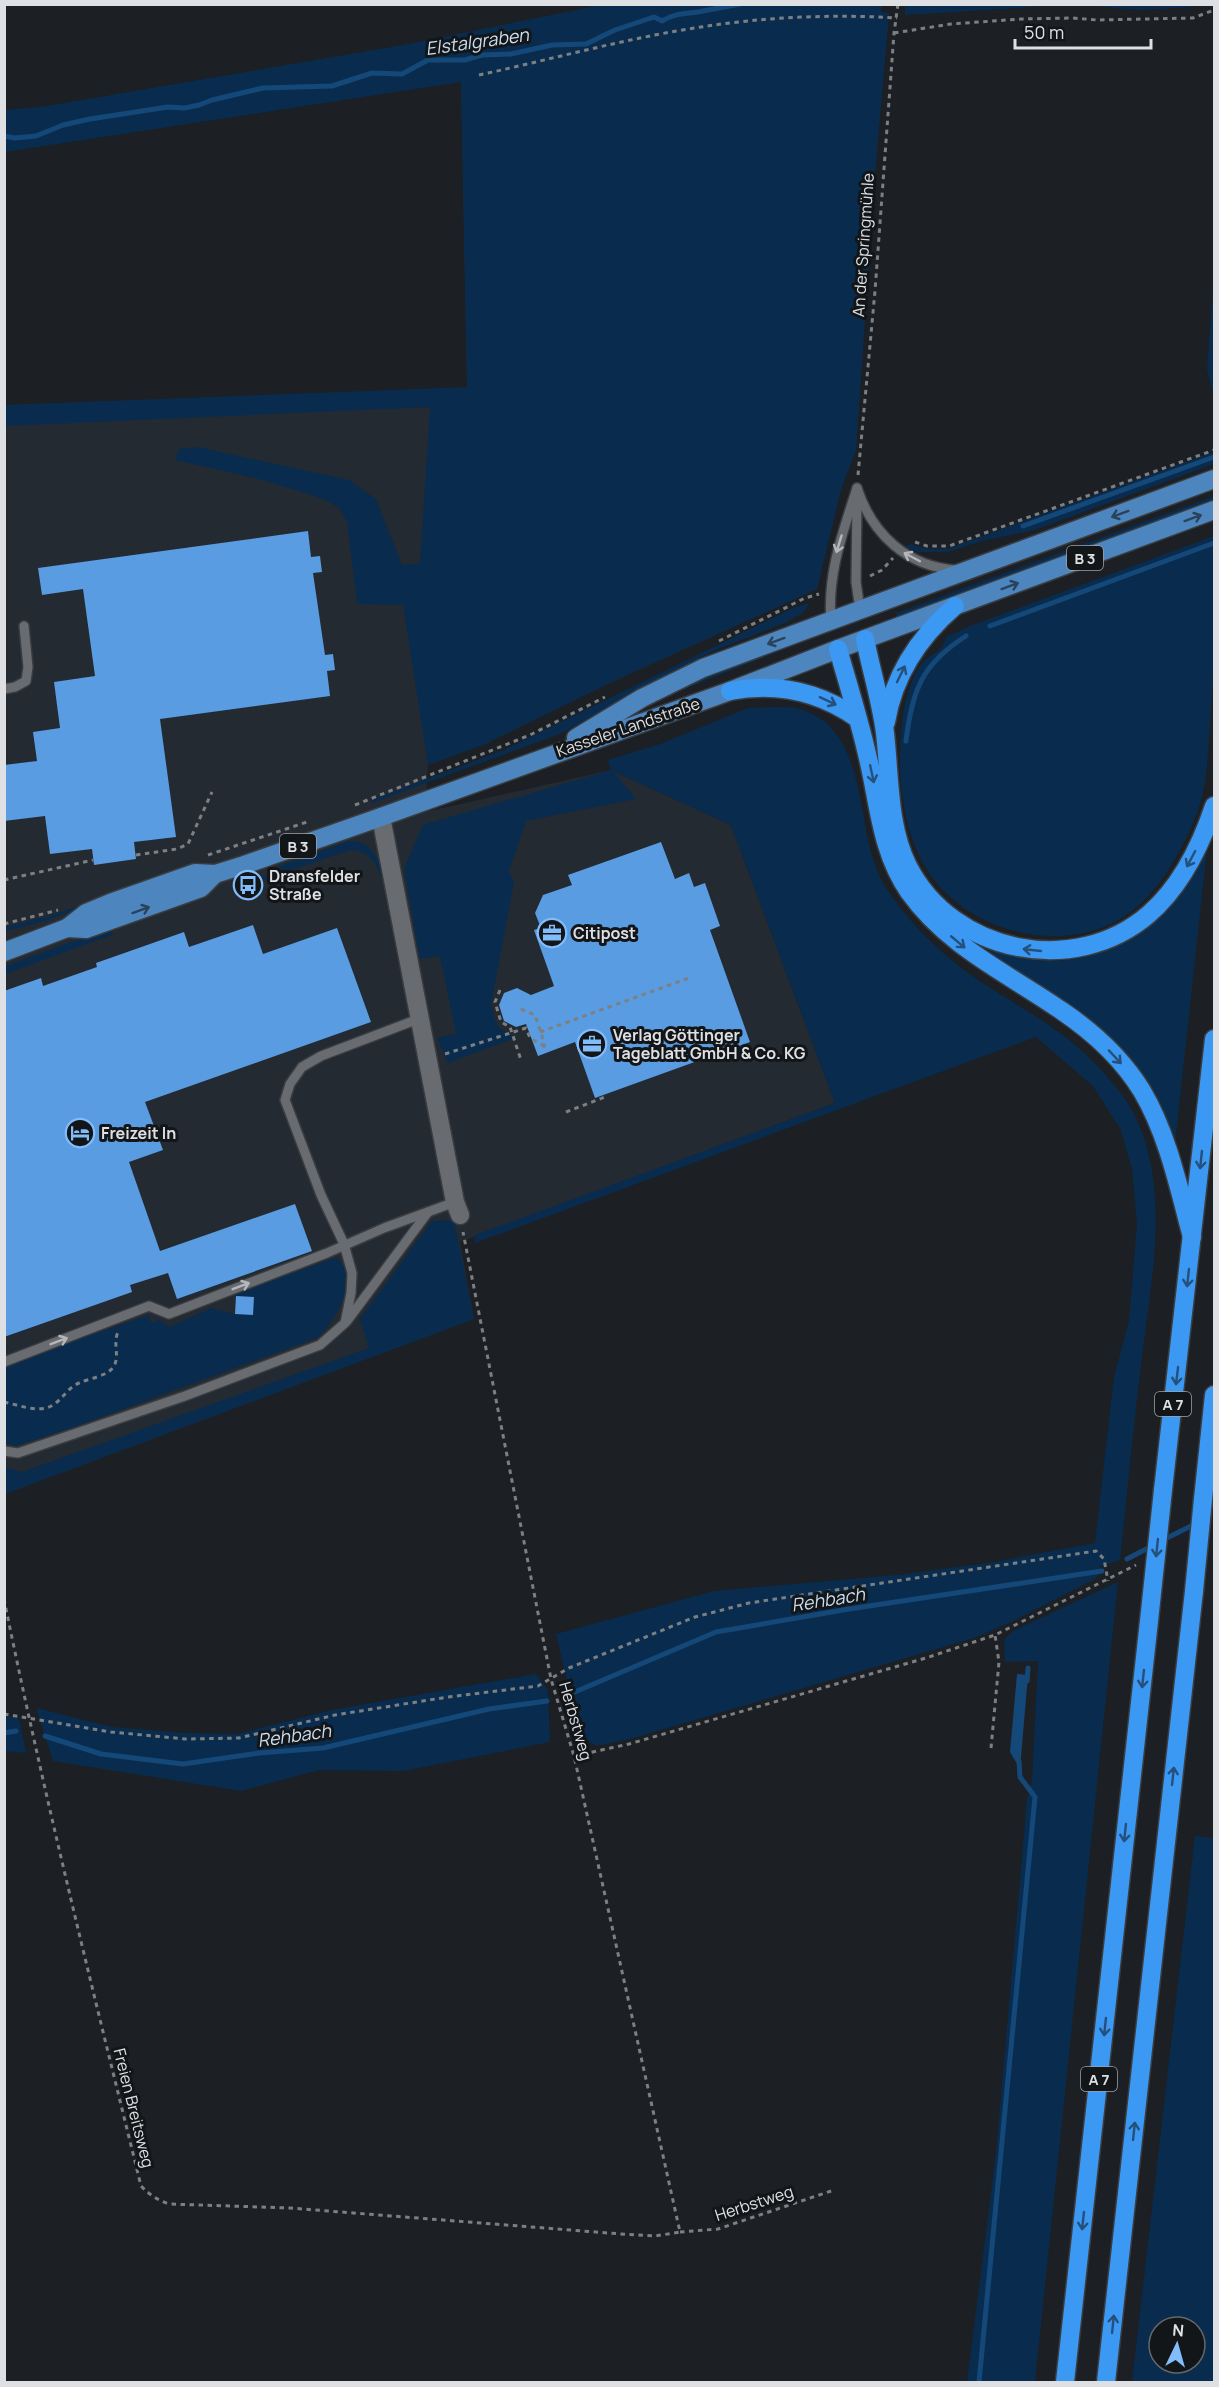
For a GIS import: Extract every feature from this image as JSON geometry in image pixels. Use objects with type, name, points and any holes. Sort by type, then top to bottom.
[{"type":"highway","points":[[884,729],[894,688],[913,651],[939,620],[955,606]]},
{"type":"highway","points":[[865,639],[884,729],[894,818],[898,839],[908,867],[919,884],[947,915],[981,937],[1017,948],[1058,951],[1078,949],[1115,936],[1149,914],[1175,886],[1188,865],[1215,806]]},
{"type":"highway","points":[[838,649],[873,779],[885,842],[903,882],[924,910],[961,945],[1063,1012],[1101,1043],[1130,1074],[1143,1092],[1160,1132],[1192,1237]]},
{"type":"highway","points":[[730,691],[763,687],[796,690],[829,700],[857,718]]},
{"type":"highway","name":"A 7","points":[[1065,2382],[1215,1039]]},
{"type":"highway","name":"A 7","points":[[1106,2382],[1215,1395]]},
{"type":"main road","name":"Kasseler Landstraße","points":[[546,756],[672,682],[703,668],[1215,479]]},
{"type":"main road","name":"Kasseler Landstraße","points":[[546,756],[730,691],[1215,510]]},
{"type":"main road","points":[[860,610],[865,639]]},
{"type":"main road","points":[[831,621],[838,649]]},
{"type":"main road","name":"B 3","points":[[4,952],[68,928],[86,913],[110,903],[195,873],[215,874],[381,817],[546,756]]},
{"type":"street","points":[[381,817],[457,1209]]},
{"type":"lane","points":[[857,488],[863,507],[873,523],[899,550],[932,566],[968,570]]},
{"type":"lane","points":[[857,488],[856,598],[860,610]]},
{"type":"lane","points":[[831,621],[832,570],[857,488]]},
{"type":"lane","points":[[4,689],[15,687],[26,681],[28,668],[24,626]]},
{"type":"lane","points":[[345,1323],[352,1273],[344,1244],[321,1195],[285,1100],[290,1084],[302,1067],[321,1056],[421,1018]]},
{"type":"lane","points":[[4,1362],[149,1306],[169,1314],[428,1212],[457,1209]]},
{"type":"lane","points":[[4,1451],[18,1453],[185,1396],[320,1344],[345,1323],[428,1212]]},
{"type":"path","name":"An der Springmühle","points":[[857,488],[898,4]]},
{"type":"path","points":[[894,33],[951,24],[1021,19],[1193,18],[1215,10]]},
{"type":"path","points":[[479,75],[704,26],[806,17],[897,18]]},
{"type":"path","points":[[910,540],[927,546],[949,546],[1215,450]]},
{"type":"path","points":[[709,646],[805,598]]},
{"type":"path","points":[[352,807],[371,797],[530,735],[614,693]]},
{"type":"path","points":[[136,855],[177,849],[188,844],[212,792]]},
{"type":"path","points":[[205,856],[318,818]]},
{"type":"path","points":[[4,880],[93,860]]},
{"type":"path","points":[[4,924],[66,907]]},
{"type":"path","points":[[540,1032],[689,978]]},
{"type":"path","points":[[501,990],[495,1002],[501,1022],[510,1027],[521,1060]]},
{"type":"path","points":[[521,1009],[535,1014],[544,1052]]},
{"type":"path","points":[[429,1059],[526,1028],[530,1038],[544,1046]]},
{"type":"path","points":[[566,1112],[605,1097]]},
{"type":"path","name":"Herbstweg","points":[[457,1209],[552,1679],[574,1756],[680,2232]]},
{"type":"path","points":[[4,1402],[32,1408],[49,1407],[60,1401],[66,1392],[77,1383],[109,1372],[117,1358],[115,1345],[118,1330]]},
{"type":"path","points":[[4,1714],[111,1732],[186,1739],[239,1738],[334,1715],[538,1686],[569,1668],[695,1617],[749,1603],[1096,1551],[1104,1558],[1108,1581]]},
{"type":"path","points":[[574,1756],[629,1744],[926,1658],[995,1635],[1121,1573]]},
{"type":"path","name":"Freien Breitsweg","points":[[4,1599],[28,1717],[141,2186],[148,2193],[169,2204],[290,2208],[655,2236]]},
{"type":"path","points":[[991,1748],[999,1662],[995,1635]]},
{"type":"path","name":"Herbstweg","points":[[655,2236],[718,2229],[834,2190]]},
{"type":"shaded area","points":[[905,4],[1064,5],[905,15]]},
{"type":"shaded area","points":[[601,5],[882,5],[881,12],[889,13],[874,184],[856,450],[841,489],[817,589],[612,682],[485,744],[428,765],[403,605],[357,604],[347,521],[339,508],[328,501],[306,493],[255,478],[175,460],[179,449],[198,447],[349,480],[376,499],[402,565],[420,563],[430,407],[5,426],[5,405],[467,387],[461,82],[5,152],[5,110],[41,107],[403,45]]},
{"type":"shaded area","points":[[1083,5],[1195,5],[1140,10]]},
{"type":"shaded area","points":[[888,23],[874,184],[856,450],[841,489],[817,589],[612,682],[485,744],[428,765],[425,812],[611,770],[731,825],[835,1103],[460,1242],[474,1319],[5,1494],[5,405],[467,388],[461,82]]},
{"type":"shaded area","points":[[1214,277],[1214,397],[1207,369]]},
{"type":"shaded area","points":[[1214,452],[1214,464],[1035,530],[982,541],[948,552],[918,552],[906,547],[910,544],[928,549],[947,549]]},
{"type":"shaded area","points":[[1214,496],[1214,499],[897,618],[896,613]]},
{"type":"shaded area","points":[[1214,536],[1214,654],[1206,775],[1198,811],[1168,871],[1132,911],[1107,926],[1080,934],[1051,936],[1022,933],[994,924],[968,911],[946,893],[928,871],[911,836],[906,816],[900,776],[901,736],[907,696],[919,667],[940,649],[946,637],[970,626]]},
{"type":"shaded area","points":[[810,603],[803,613],[785,623],[716,650],[673,671],[560,734],[372,803],[371,800],[506,749],[795,607]]},
{"type":"shaded area","points":[[785,643],[787,648],[647,704],[644,702]]},
{"type":"shaded area","points":[[772,707],[803,710],[825,722],[841,740],[858,788],[876,866],[886,888],[907,916],[931,942],[958,965],[1075,1045],[1110,1080],[1137,1120],[1147,1149],[1153,1180],[1156,1210],[1155,1241],[1120,1560],[1099,1567],[1102,1571],[1095,1579],[1011,1622],[974,1638],[630,1739],[596,1746],[571,1730],[567,1711],[567,1681],[556,1634],[714,1591],[896,1575],[988,1563],[1095,1543],[1114,1377],[1129,1321],[1137,1224],[1132,1169],[1121,1130],[1093,1086],[1036,1037],[475,1243],[475,1235],[835,1103],[731,825],[613,771],[636,799],[526,821],[509,871],[514,882],[491,1005],[497,1026],[515,1038],[448,1063],[437,1038],[456,1034],[440,956],[420,959],[404,868],[423,825],[611,770],[608,760],[660,744],[748,708]]},
{"type":"shaded area","points":[[349,841],[357,841],[368,847],[376,857],[384,877],[366,855],[350,850],[252,884],[285,864]]},
{"type":"shaded area","points":[[1207,849],[1174,1153],[1130,1060],[971,946],[1047,961],[1087,956],[1106,949],[1124,941],[1157,917],[1187,883]]},
{"type":"shaded area","points":[[102,898],[103,900],[42,922],[5,931],[5,927],[49,916]]},
{"type":"shaded area","points":[[113,927],[112,935],[5,974],[5,966]]},
{"type":"shaded area","points":[[454,1220],[474,1319],[5,1494],[5,1467],[22,1472],[369,1348],[360,1319],[432,1221]]},
{"type":"shaded area","points":[[337,1257],[346,1274],[345,1292],[335,1316],[319,1337],[72,1428],[16,1446],[5,1443],[4,1365],[149,1315],[151,1323],[159,1320],[170,1327],[211,1308],[235,1314],[253,1315],[253,1297],[236,1296],[235,1294]]},
{"type":"shaded area","points":[[1118,1582],[1035,2382],[967,2382],[996,2153],[1027,1799],[1032,1781],[1038,1661],[1005,1662],[1004,1640],[1013,1631]]},
{"type":"shaded area","points":[[536,1674],[548,1690],[550,1742],[403,1771],[319,1770],[241,1791],[53,1761],[36,1708],[112,1727],[185,1733],[237,1734],[332,1710]]},
{"type":"shaded area","points":[[1017,1674],[1028,1675],[1020,1769],[1010,1752]]},
{"type":"shaded area","points":[[5,1716],[19,1718],[26,1753],[5,1751]]},
{"type":"shaded area","points":[[1195,1836],[1214,1838],[1214,2382],[1132,2382]]},
{"type":"building","points":[[308,531],[311,557],[320,556],[322,572],[313,573],[325,655],[333,654],[335,670],[327,671],[330,696],[160,719],[176,837],[134,842],[136,859],[94,865],[92,849],[50,854],[45,816],[4,821],[4,765],[37,761],[33,732],[60,728],[54,682],[95,676],[83,589],[42,595],[38,568]]},
{"type":"building","points":[[661,842],[675,879],[689,873],[694,887],[705,883],[720,926],[710,930],[750,1042],[595,1098],[575,1042],[538,1056],[526,1024],[516,1027],[504,1021],[499,1005],[504,993],[517,988],[531,995],[554,986],[534,930],[541,928],[535,913],[543,895],[572,885],[568,875]]},
{"type":"building","points":[[253,925],[263,954],[337,928],[371,1022],[145,1102],[163,1150],[129,1162],[160,1251],[295,1204],[312,1251],[177,1299],[168,1273],[130,1285],[132,1292],[4,1337],[4,991],[41,978],[43,986],[97,967],[96,963],[184,932],[189,947]]},
{"type":"building","points":[[236,1296],[254,1297],[253,1315],[235,1314]]},
{"type":"waterway","name":"Elstalgraben","points":[[4,136],[15,138],[36,136],[63,125],[90,119],[168,107],[185,108],[263,88],[332,86],[372,73],[402,74],[428,60],[465,60],[482,55],[511,54],[552,45],[586,44],[615,30],[654,17],[662,21],[675,15],[740,4]]},
{"type":"waterway","points":[[1023,526],[1214,457]]},
{"type":"waterway","points":[[990,626],[1214,543]]},
{"type":"waterway","points":[[906,741],[912,707],[922,680],[939,657],[966,636]]},
{"type":"waterway","name":"Rehbach","points":[[1163,1540],[1197,1523]]},
{"type":"waterway","name":"Rehbach","points":[[1127,1559],[1152,1546]]},
{"type":"waterway","name":"Rehbach","points":[[570,1694],[716,1632],[849,1609],[1102,1571]]},
{"type":"waterway","points":[[1027,1681],[1028,1668]]},
{"type":"waterway","name":"Rehbach","points":[[45,1736],[101,1754],[183,1764],[259,1753],[323,1748],[489,1709],[547,1701]]},
{"type":"waterway","name":"Rehbach","points":[[4,1733],[16,1731]]},
{"type":"waterway","points":[[979,2382],[1035,1797],[1020,1777],[1019,1761]]},
{"type":"place","name":"Dransfelder Straße","points":[[248,885]]},
{"type":"place","name":"Citipost","points":[[552,933]]},
{"type":"place","name":"Verlag Göttinger Tageblatt GmbH & Co. KG","points":[[592,1044]]},
{"type":"place","name":"Freizeit In","points":[[80,1133]]}]
